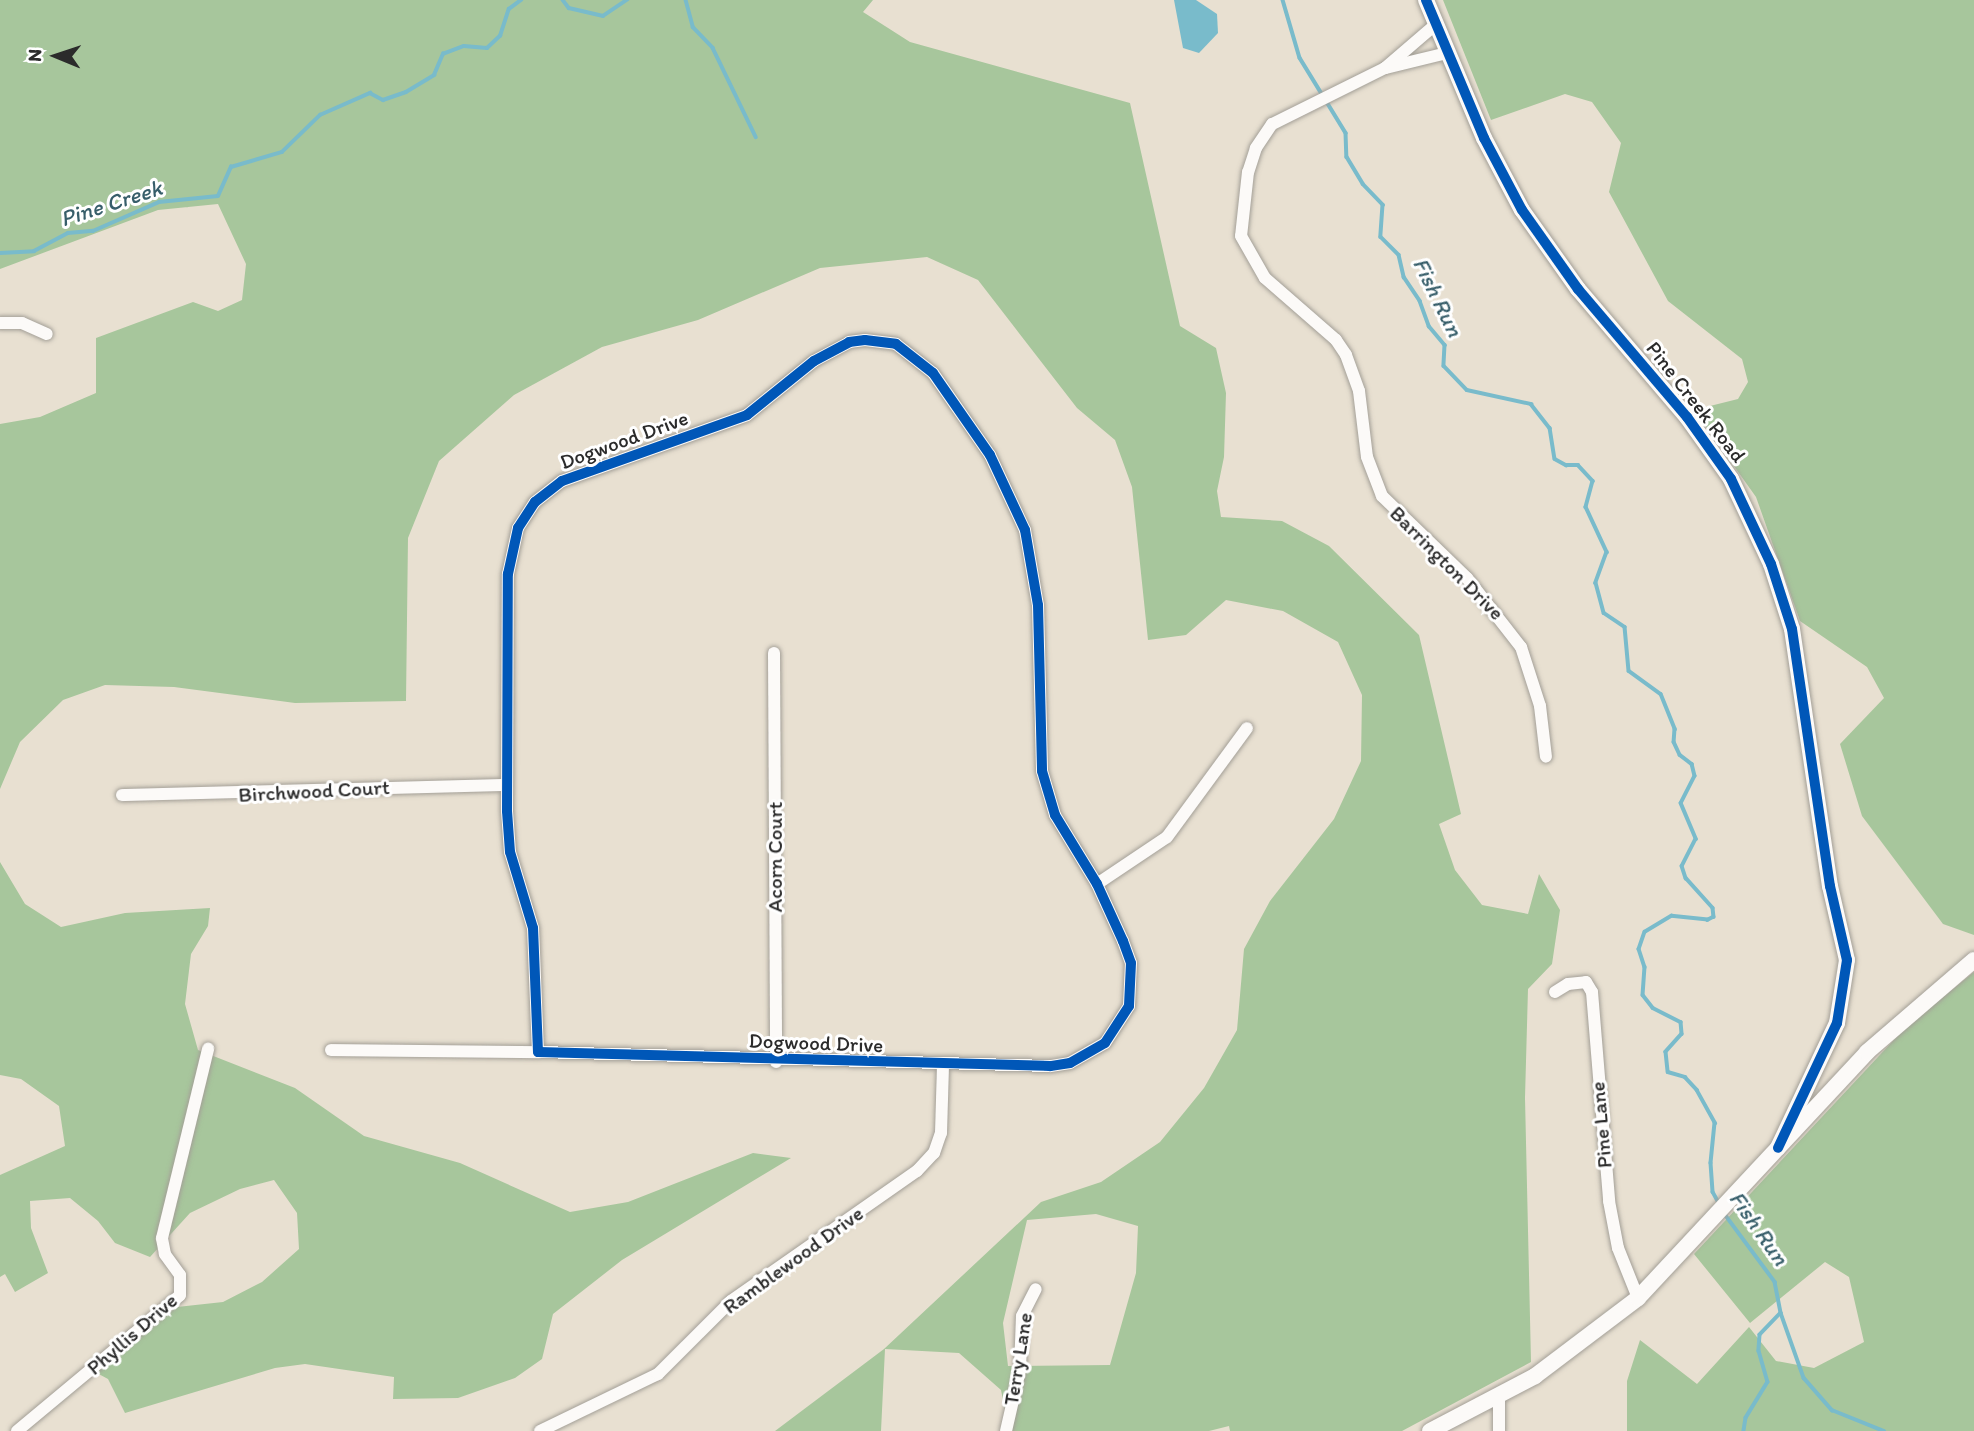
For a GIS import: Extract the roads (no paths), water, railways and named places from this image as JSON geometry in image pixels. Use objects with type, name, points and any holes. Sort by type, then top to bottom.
[{"type":"street","name":"Pine Creek Road","points":[[1426,0],[1447,54],[1496,162],[1538,237],[1687,417],[1731,479],[1771,564],[1792,629],[1828,874],[1847,960],[1837,1023],[1778,1148]]},
{"type":"street","name":"Barrington Drive","points":[[1435,25],[1384,68],[1272,124],[1256,148],[1248,172],[1241,236],[1265,278],[1336,340],[1346,355],[1359,391],[1367,457],[1382,496],[1475,588],[1521,647],[1540,706],[1546,757]]},
{"type":"street","name":"Barrington Drive","points":[[1384,68],[1447,54]]},
{"type":"street","points":[[0,323],[22,323],[47,334]]},
{"type":"street","name":"Dogwood Drive","points":[[879,340],[916,356],[933,373],[990,455],[1025,530],[1038,605],[1042,771],[1055,816],[1097,884],[1124,941],[1133,983],[1129,1006],[1105,1043],[1070,1063],[1050,1066],[776,1062],[538,1052],[535,947],[510,852],[506,785],[509,565],[513,539],[535,502],[562,481],[747,415],[837,347],[879,340]]},
{"type":"street","name":"Acorn Court","points":[[774,653],[776,1062]]},
{"type":"street","points":[[1097,884],[1167,836],[1247,729]]},
{"type":"street","name":"Birchwood Court","points":[[122,795],[506,785]]},
{"type":"street","points":[[1430,1431],[1499,1397],[1578,1347],[1638,1298],[1912,1009],[1974,960]]},
{"type":"street","name":"Pine Lane","points":[[1555,992],[1568,984],[1586,982],[1592,992],[1609,1202],[1618,1248],[1638,1298]]},
{"type":"street","name":"Phyllis Drive","points":[[17,1431],[180,1295],[180,1275],[165,1254],[162,1238],[208,1049]]},
{"type":"street","points":[[331,1050],[538,1052]]},
{"type":"street","name":"Ramblewood Drive","points":[[540,1431],[658,1374],[731,1301],[918,1171],[934,1153],[941,1133],[943,1066]]},
{"type":"street","name":"Terry Lane","points":[[1006,1431],[1020,1370],[1022,1316],[1036,1289]]},
{"type":"street","points":[[1499,1397],[1499,1431]]},
{"type":"water","points":[[1174,0],[1196,0],[1217,14],[1218,33],[1199,53],[1183,48]]},
{"type":"waterway","name":"Pine Creek","points":[[0,253],[34,251],[68,233],[93,231],[159,202],[218,196],[231,167],[282,152],[320,115],[370,93],[383,100],[406,92],[434,75],[443,54],[464,46],[487,48],[500,36],[509,9],[521,0]]},
{"type":"waterway","name":"Pine Creek","points":[[563,0],[569,8],[603,16],[627,0]]},
{"type":"waterway","points":[[686,0],[693,27],[713,48],[756,137]]},
{"type":"waterway","name":"Fish Run","points":[[1283,0],[1300,58],[1346,133],[1347,157],[1363,184],[1383,205],[1381,237],[1399,255],[1404,277],[1420,301],[1429,326],[1445,345],[1444,366],[1467,390],[1531,404],[1550,428],[1555,459],[1566,465],[1578,465],[1593,481],[1586,507],[1607,552],[1596,583],[1604,613],[1625,627],[1629,671],[1661,694],[1675,729],[1674,742],[1680,755],[1692,764],[1695,776],[1681,803],[1696,839],[1682,866],[1686,878],[1713,908],[1714,917],[1708,920],[1672,916],[1645,932],[1639,949],[1645,967],[1643,995],[1653,1008],[1681,1022],[1682,1034],[1666,1052],[1668,1072],[1685,1077],[1697,1090],[1715,1123],[1711,1163],[1713,1192],[1719,1203]]},
{"type":"waterway","name":"Fish Run","points":[[1724,1213],[1775,1282],[1781,1313],[1760,1335],[1759,1351],[1768,1382],[1746,1418],[1744,1431]]},
{"type":"waterway","points":[[1781,1313],[1804,1378],[1832,1410],[1884,1431]]}]
